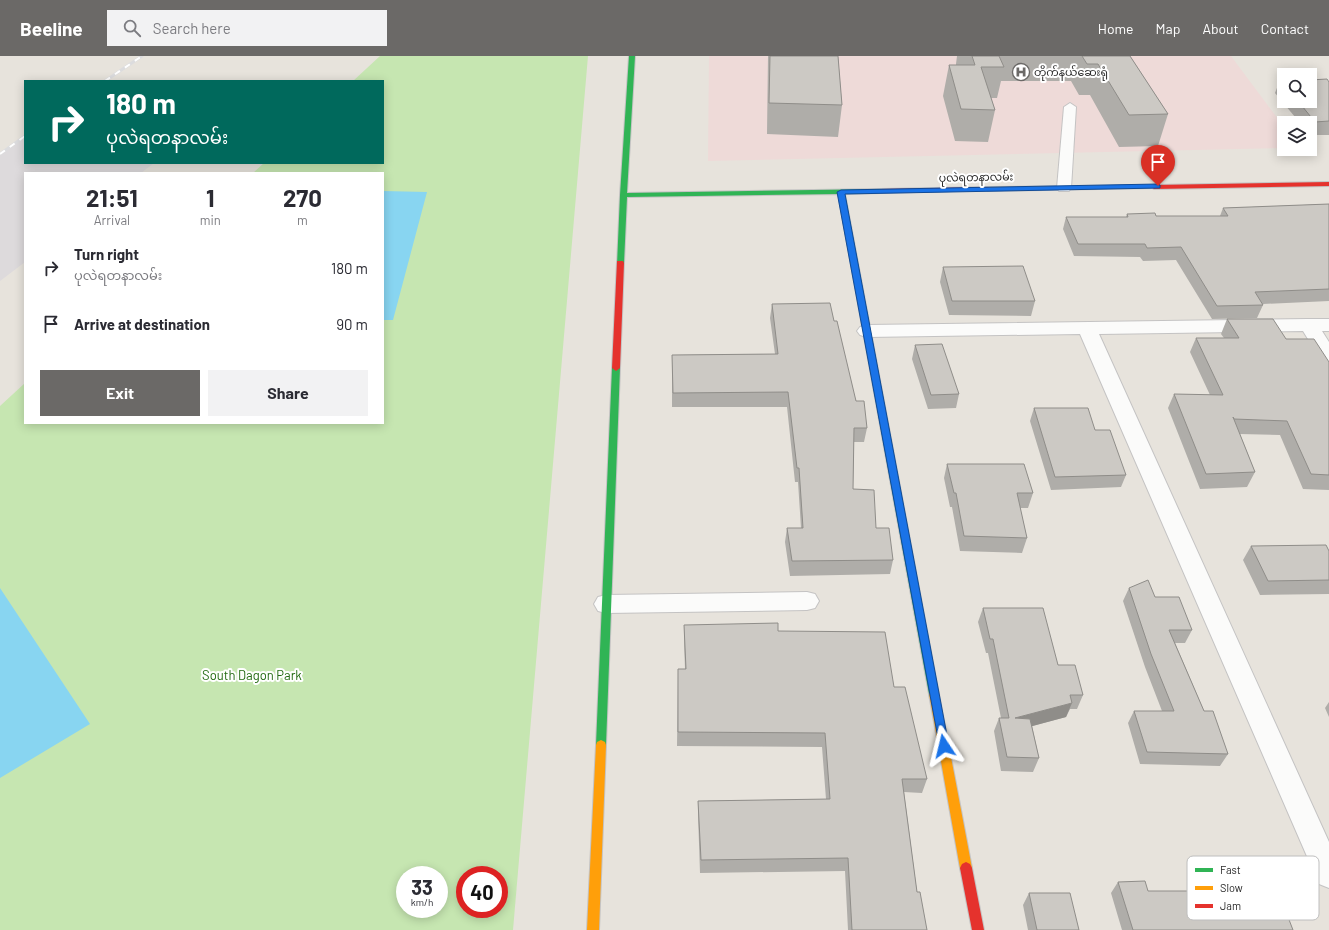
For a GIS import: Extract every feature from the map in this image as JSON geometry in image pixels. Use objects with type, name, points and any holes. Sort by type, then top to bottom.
[{"type":"street","points":[[593,930],[623,196],[632,56]]},
{"type":"street","name":"ပုလဲရတနာလမ်း","points":[[623,196],[1329,184]]},
{"type":"street","points":[[841,192],[978,930]]},
{"type":"street","points":[[1309,325],[1329,358]]},
{"type":"street","points":[[867,331],[1329,325]]},
{"type":"street","points":[[1087,328],[1329,874]]},
{"type":"street","points":[[606,604],[808,601]]},
{"type":"lane","points":[[1064,188],[1070,107]]},
{"type":"shaded area","points":[[709,56],[1231,56],[1277,118],[1277,148],[708,161]]},
{"type":"shaded area","points":[[24,137],[24,164],[153,164],[142,172],[24,172],[24,263],[0,281],[0,154]]},
{"type":"green space","name":"South Dagon Park","points":[[380,56],[588,56],[513,930],[0,930],[0,406],[24,384],[24,424],[384,424],[384,172],[254,172],[263,164],[384,164],[384,80],[354,80]]},
{"type":"water","points":[[384,191],[427,192],[393,320],[384,320]]},
{"type":"water","points":[[0,588],[90,724],[0,778]]},
{"type":"building","points":[[770,56],[838,56],[842,105],[769,103]]},
{"type":"building","points":[[972,56],[999,56],[1004,67],[981,67],[995,110],[961,109],[949,65],[975,65]]},
{"type":"building","points":[[1082,56],[1130,56],[1168,114],[1129,115],[1098,64],[1087,64]]},
{"type":"building","points":[[1327,79],[1329,82],[1329,121],[1317,122],[1317,116],[1310,116],[1304,108],[1317,108],[1317,80]]},
{"type":"building","points":[[1329,204],[1329,289],[1255,292],[1263,305],[1217,306],[1181,247],[1147,248],[1145,244],[1078,244],[1066,217],[1128,217],[1127,214],[1155,213],[1156,216],[1228,216],[1223,208]]},
{"type":"building","points":[[1023,266],[1035,301],[952,301],[943,267]]},
{"type":"building","points":[[830,303],[834,321],[837,321],[856,401],[864,401],[867,428],[854,428],[853,489],[874,490],[876,528],[889,528],[893,560],[792,561],[787,528],[803,528],[799,468],[797,468],[788,392],[673,393],[672,355],[778,354],[772,304]]},
{"type":"building","points":[[1227,319],[1273,319],[1286,339],[1314,339],[1329,362],[1329,475],[1311,474],[1287,421],[1234,419],[1233,417],[1255,472],[1206,474],[1174,394],[1223,395],[1196,338],[1239,338]]},
{"type":"building","points":[[942,344],[959,394],[931,395],[915,345]]},
{"type":"building","points":[[1034,408],[1088,408],[1095,430],[1110,430],[1126,475],[1055,477]]},
{"type":"building","points":[[947,464],[1024,464],[1033,493],[1017,493],[1027,538],[964,536],[956,493],[954,493]]},
{"type":"building","points":[[1326,545],[1329,551],[1329,580],[1268,581],[1251,546]]},
{"type":"building","points":[[1148,580],[1155,597],[1179,597],[1192,630],[1169,630],[1204,711],[1213,711],[1228,754],[1147,752],[1134,711],[1174,711],[1151,654],[1129,588]]},
{"type":"building","points":[[983,608],[1043,608],[1058,665],[1075,665],[1083,695],[1070,695],[1072,703],[1015,718],[1030,719],[1039,758],[1007,757],[999,718],[1009,718],[993,639],[990,639]]},
{"type":"building","points":[[778,623],[778,631],[885,632],[894,687],[905,687],[927,779],[902,779],[917,892],[920,892],[927,930],[852,930],[848,858],[701,860],[698,801],[830,799],[825,733],[678,732],[678,669],[686,669],[684,625]]},
{"type":"building","points":[[1145,881],[1148,891],[1187,891],[1187,920],[1289,920],[1293,930],[1133,930],[1118,882]]},
{"type":"building","points":[[1029,893],[1070,893],[1079,930],[1037,930]]},
{"type":"railway","points":[[106,80],[142,56]]},
{"type":"railway","points":[[0,154],[24,137]]},
{"type":"traffic: fast","points":[[620,263],[632,56]]},
{"type":"traffic: fast","points":[[623,195],[881,191]]},
{"type":"traffic: fast","points":[[841,192],[934,694]]},
{"type":"traffic: fast","points":[[601,745],[616,368]]},
{"type":"traffic: slow","points":[[988,189],[1154,187]]},
{"type":"traffic: slow","points":[[934,694],[966,868]]},
{"type":"traffic: slow","points":[[593,930],[601,745]]},
{"type":"traffic: jam","points":[[1154,187],[1329,184]]},
{"type":"traffic: jam","points":[[881,191],[988,189]]},
{"type":"traffic: jam","points":[[616,368],[620,263]]},
{"type":"traffic: jam","points":[[966,868],[978,930]]},
{"type":"place","name":"တိုက်နယ်ဆေးရုံ","points":[[1021,72]]},
{"type":"route","points":[[944,746],[841,192],[1158,186]]}]
